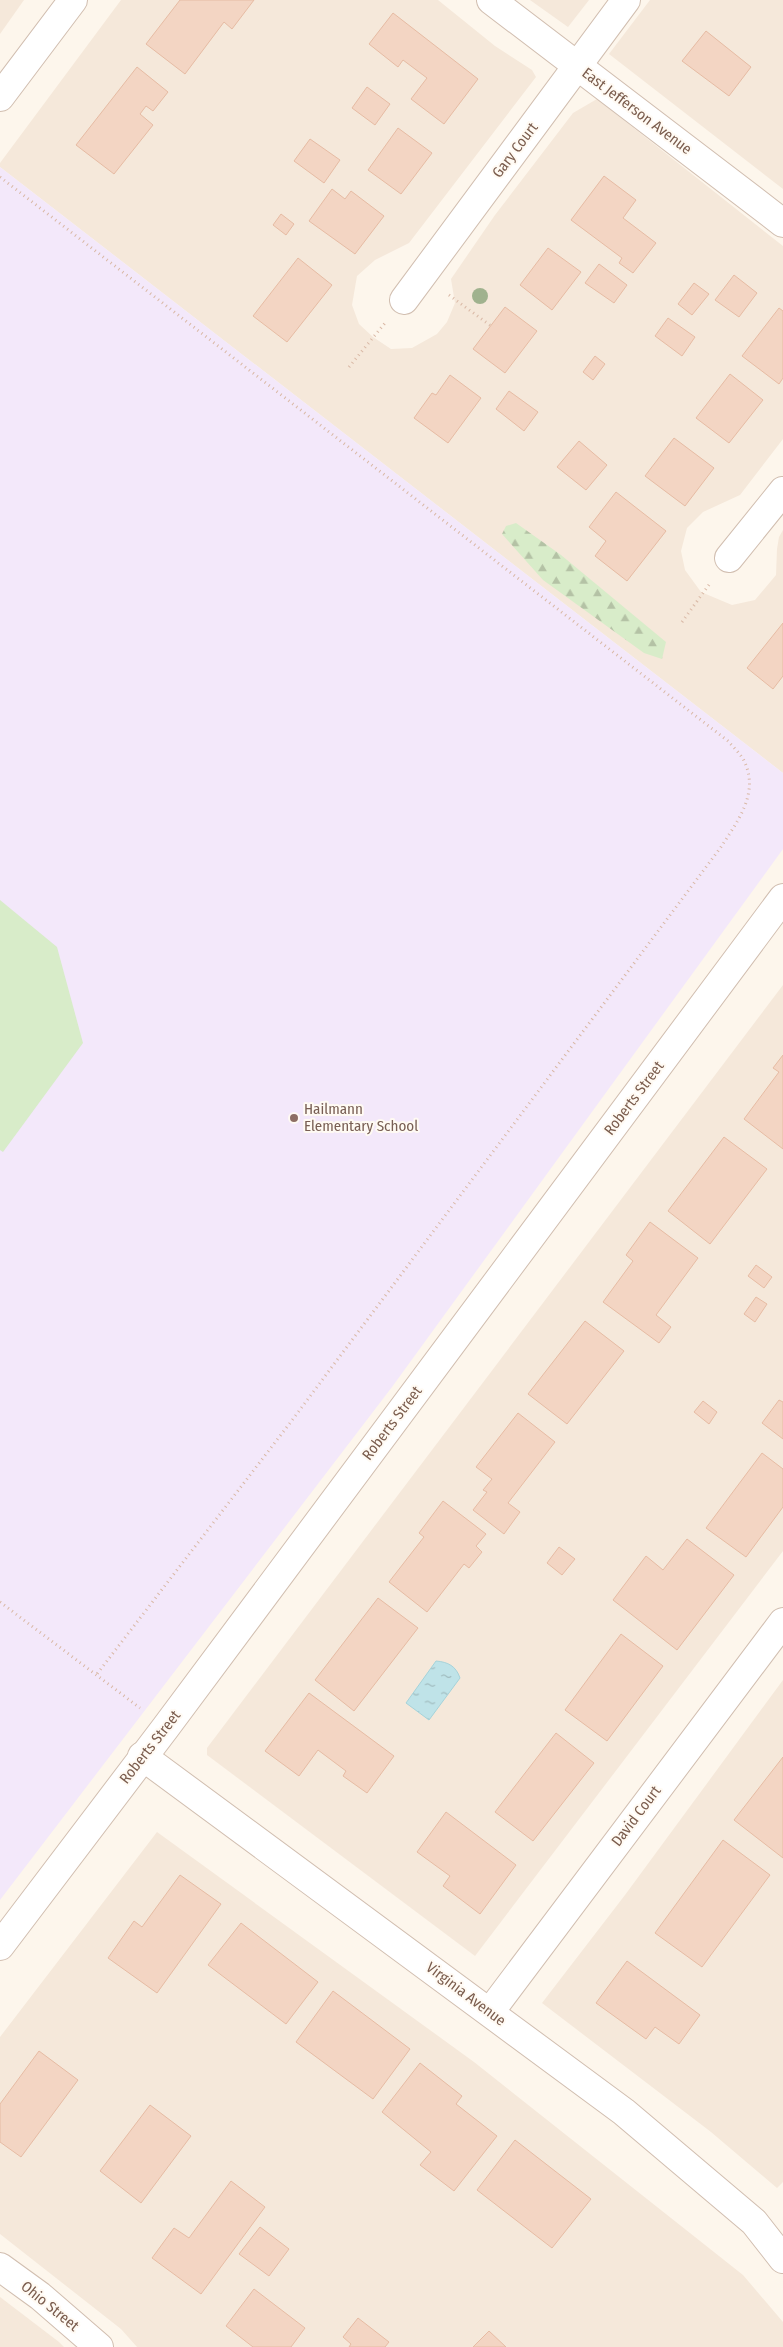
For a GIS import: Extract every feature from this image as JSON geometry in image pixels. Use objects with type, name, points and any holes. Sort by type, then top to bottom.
[{"type":"street","points":[[0,97],[74,0]]},
{"type":"street","name":"East Jefferson Avenue","points":[[491,0],[783,223]]},
{"type":"street","name":"Gary Court","points":[[404,300],[626,0]]},
{"type":"street","points":[[729,558],[783,491]]},
{"type":"street","name":"Roberts Street","points":[[0,1946],[142,1756],[166,1727],[783,898]]},
{"type":"street","name":"David Court","points":[[490,2012],[783,1622]]},
{"type":"street","name":"Virginia Avenue","points":[[142,1756],[624,2112],[754,2222],[781,2250]]},
{"type":"street","name":"Ohio Street","points":[[0,2267],[40,2296],[99,2347]]},
{"type":"path","points":[[0,177],[728,741],[745,763],[750,790],[743,813],[721,846],[290,1423],[97,1674]]},
{"type":"path","points":[[449,295],[491,326]]},
{"type":"path","points":[[349,367],[404,300]]},
{"type":"path","points":[[682,622],[706,590]]},
{"type":"path","points":[[0,1602],[140,1708]]},
{"type":"shaded area","points":[[0,0],[24,0],[0,34]]},
{"type":"shaded area","points":[[121,0],[438,0],[495,46],[532,70],[536,77],[409,243],[375,260],[357,276],[352,305],[359,324],[373,337],[391,349],[412,348],[437,334],[447,322],[455,303],[451,279],[495,215],[573,113],[597,99],[783,246],[783,439],[740,495],[703,512],[687,528],[681,551],[685,570],[701,592],[732,605],[755,600],[776,575],[777,549],[779,537],[783,530],[783,773],[0,167],[0,163]]},
{"type":"shaded area","points":[[530,0],[589,0],[568,27]]},
{"type":"shaded area","points":[[650,0],[783,0],[783,189],[609,54]]},
{"type":"shaded area","name":"Hailmann Elementary School","points":[[0,167],[783,773],[783,849],[392,1387],[0,1900]]},
{"type":"shaded area","points":[[783,985],[783,1551],[475,1956],[207,1755],[207,1748]]},
{"type":"shaded area","points":[[783,1680],[783,2182],[777,2188],[711,2132],[542,2003],[625,1895]]},
{"type":"shaded area","points":[[157,1832],[474,2062],[743,2275],[783,2322],[783,2347],[137,2347],[121,2329],[0,2234],[0,2037]]},
{"type":"shaded area","points":[[0,2297],[59,2342],[64,2347],[0,2347]]},
{"type":"green space","points":[[516,523],[561,555],[666,642],[662,659],[644,653],[543,580],[502,534],[506,526]]},
{"type":"green space","points":[[0,900],[57,947],[83,1043],[3,1152],[0,1150]]},
{"type":"water","points":[[436,1661],[451,1665],[460,1678],[429,1720],[406,1703]]},
{"type":"building","points":[[180,0],[254,0],[232,29],[224,22],[185,74],[146,44]]},
{"type":"building","points":[[393,13],[478,79],[444,124],[411,99],[427,78],[403,60],[398,67],[369,44]]},
{"type":"building","points":[[706,31],[751,67],[729,96],[682,61]]},
{"type":"building","points":[[137,67],[168,92],[153,111],[146,106],[140,114],[153,125],[114,174],[76,145]]},
{"type":"building","points":[[367,87],[390,104],[375,125],[352,108]]},
{"type":"building","points":[[398,128],[432,153],[401,194],[368,170]]},
{"type":"building","points":[[310,139],[340,160],[324,183],[294,161]]},
{"type":"building","points":[[604,176],[636,200],[623,218],[656,243],[633,273],[619,263],[622,258],[571,220]]},
{"type":"building","points":[[332,189],[345,199],[351,191],[384,216],[355,254],[309,221]]},
{"type":"building","points":[[281,214],[294,224],[286,235],[273,225]]},
{"type":"building","points":[[548,248],[581,272],[552,310],[520,285]]},
{"type":"building","points":[[298,258],[332,285],[287,342],[253,316]]},
{"type":"building","points":[[599,264],[627,285],[614,303],[585,283]]},
{"type":"building","points":[[734,275],[757,293],[739,317],[715,300]]},
{"type":"building","points":[[694,283],[709,294],[692,315],[678,304]]},
{"type":"building","points":[[505,307],[537,331],[505,373],[473,349]]},
{"type":"building","points":[[779,308],[783,311],[783,378],[779,384],[742,356]]},
{"type":"building","points":[[668,318],[695,337],[682,356],[655,336]]},
{"type":"building","points":[[595,356],[605,364],[593,380],[583,372]]},
{"type":"building","points":[[730,374],[763,400],[729,443],[696,418]]},
{"type":"building","points":[[450,375],[481,398],[448,443],[414,418],[432,393],[436,395]]},
{"type":"building","points":[[509,391],[538,412],[524,431],[496,409]]},
{"type":"building","points":[[674,438],[714,468],[685,506],[645,476]]},
{"type":"building","points":[[579,441],[607,465],[586,490],[557,467]]},
{"type":"building","points":[[616,492],[666,531],[627,581],[595,556],[606,541],[589,527]]},
{"type":"building","points":[[783,623],[783,676],[773,689],[747,668]]},
{"type":"building","points":[[783,1055],[783,1149],[744,1119],[779,1072],[773,1068]]},
{"type":"building","points":[[724,1137],[767,1169],[710,1244],[668,1211]]},
{"type":"building","points":[[650,1222],[698,1258],[656,1315],[671,1327],[659,1343],[603,1302],[633,1261],[626,1255]]},
{"type":"building","points":[[756,1265],[772,1277],[764,1288],[748,1276]]},
{"type":"building","points":[[756,1297],[767,1304],[755,1322],[744,1314]]},
{"type":"building","points":[[585,1321],[624,1351],[567,1424],[528,1394]]},
{"type":"building","points":[[779,1400],[783,1402],[783,1439],[762,1423]]},
{"type":"building","points":[[703,1401],[717,1412],[709,1424],[694,1412]]},
{"type":"building","points":[[518,1413],[555,1442],[508,1503],[520,1512],[504,1534],[473,1510],[487,1492],[483,1490],[492,1479],[476,1467]]},
{"type":"building","points":[[762,1453],[783,1469],[783,1507],[746,1557],[706,1528]]},
{"type":"building","points":[[443,1501],[486,1534],[476,1546],[482,1552],[469,1568],[464,1564],[427,1612],[389,1582],[424,1537],[419,1533]]},
{"type":"building","points":[[687,1539],[734,1575],[677,1650],[613,1600],[646,1556],[663,1570]]},
{"type":"building","points":[[559,1547],[575,1559],[562,1575],[547,1563]]},
{"type":"building","points":[[378,1598],[418,1628],[354,1711],[315,1680]]},
{"type":"building","points":[[621,1634],[663,1666],[607,1741],[565,1710]]},
{"type":"building","points":[[309,1693],[394,1756],[367,1793],[343,1776],[346,1771],[318,1750],[299,1776],[265,1751]]},
{"type":"building","points":[[556,1733],[594,1763],[533,1841],[495,1812]]},
{"type":"building","points":[[783,1757],[783,1858],[734,1820]]},
{"type":"building","points":[[446,1812],[516,1865],[480,1914],[443,1886],[450,1876],[417,1852]]},
{"type":"building","points":[[723,1840],[770,1875],[702,1967],[655,1933]]},
{"type":"building","points":[[180,1875],[221,1904],[157,1993],[108,1958],[134,1921],[142,1927]]},
{"type":"building","points":[[241,1923],[318,1982],[286,2024],[208,1965]]},
{"type":"building","points":[[627,1961],[700,2015],[679,2044],[655,2027],[646,2039],[596,2003]]},
{"type":"building","points":[[333,1991],[410,2049],[373,2099],[296,2042]]},
{"type":"building","points":[[39,2051],[78,2080],[21,2157],[0,2142],[0,2104]]},
{"type":"building","points":[[420,2063],[462,2096],[456,2104],[497,2136],[454,2191],[420,2165],[431,2152],[382,2112]]},
{"type":"building","points":[[150,2105],[191,2136],[141,2203],[100,2171]]},
{"type":"building","points":[[515,2140],[591,2199],[552,2248],[477,2190]]},
{"type":"building","points":[[231,2181],[265,2207],[201,2294],[152,2258],[174,2228],[189,2238]]},
{"type":"building","points":[[260,2227],[289,2249],[269,2276],[239,2254]]},
{"type":"building","points":[[254,2289],[305,2328],[291,2347],[253,2347],[226,2326]]},
{"type":"building","points":[[358,2318],[389,2342],[385,2347],[349,2347],[351,2344],[343,2337]]},
{"type":"building","points":[[489,2331],[506,2347],[473,2347]]},
{"type":"place","name":"Hailmann Elementary School","points":[[294,1118]]}]
